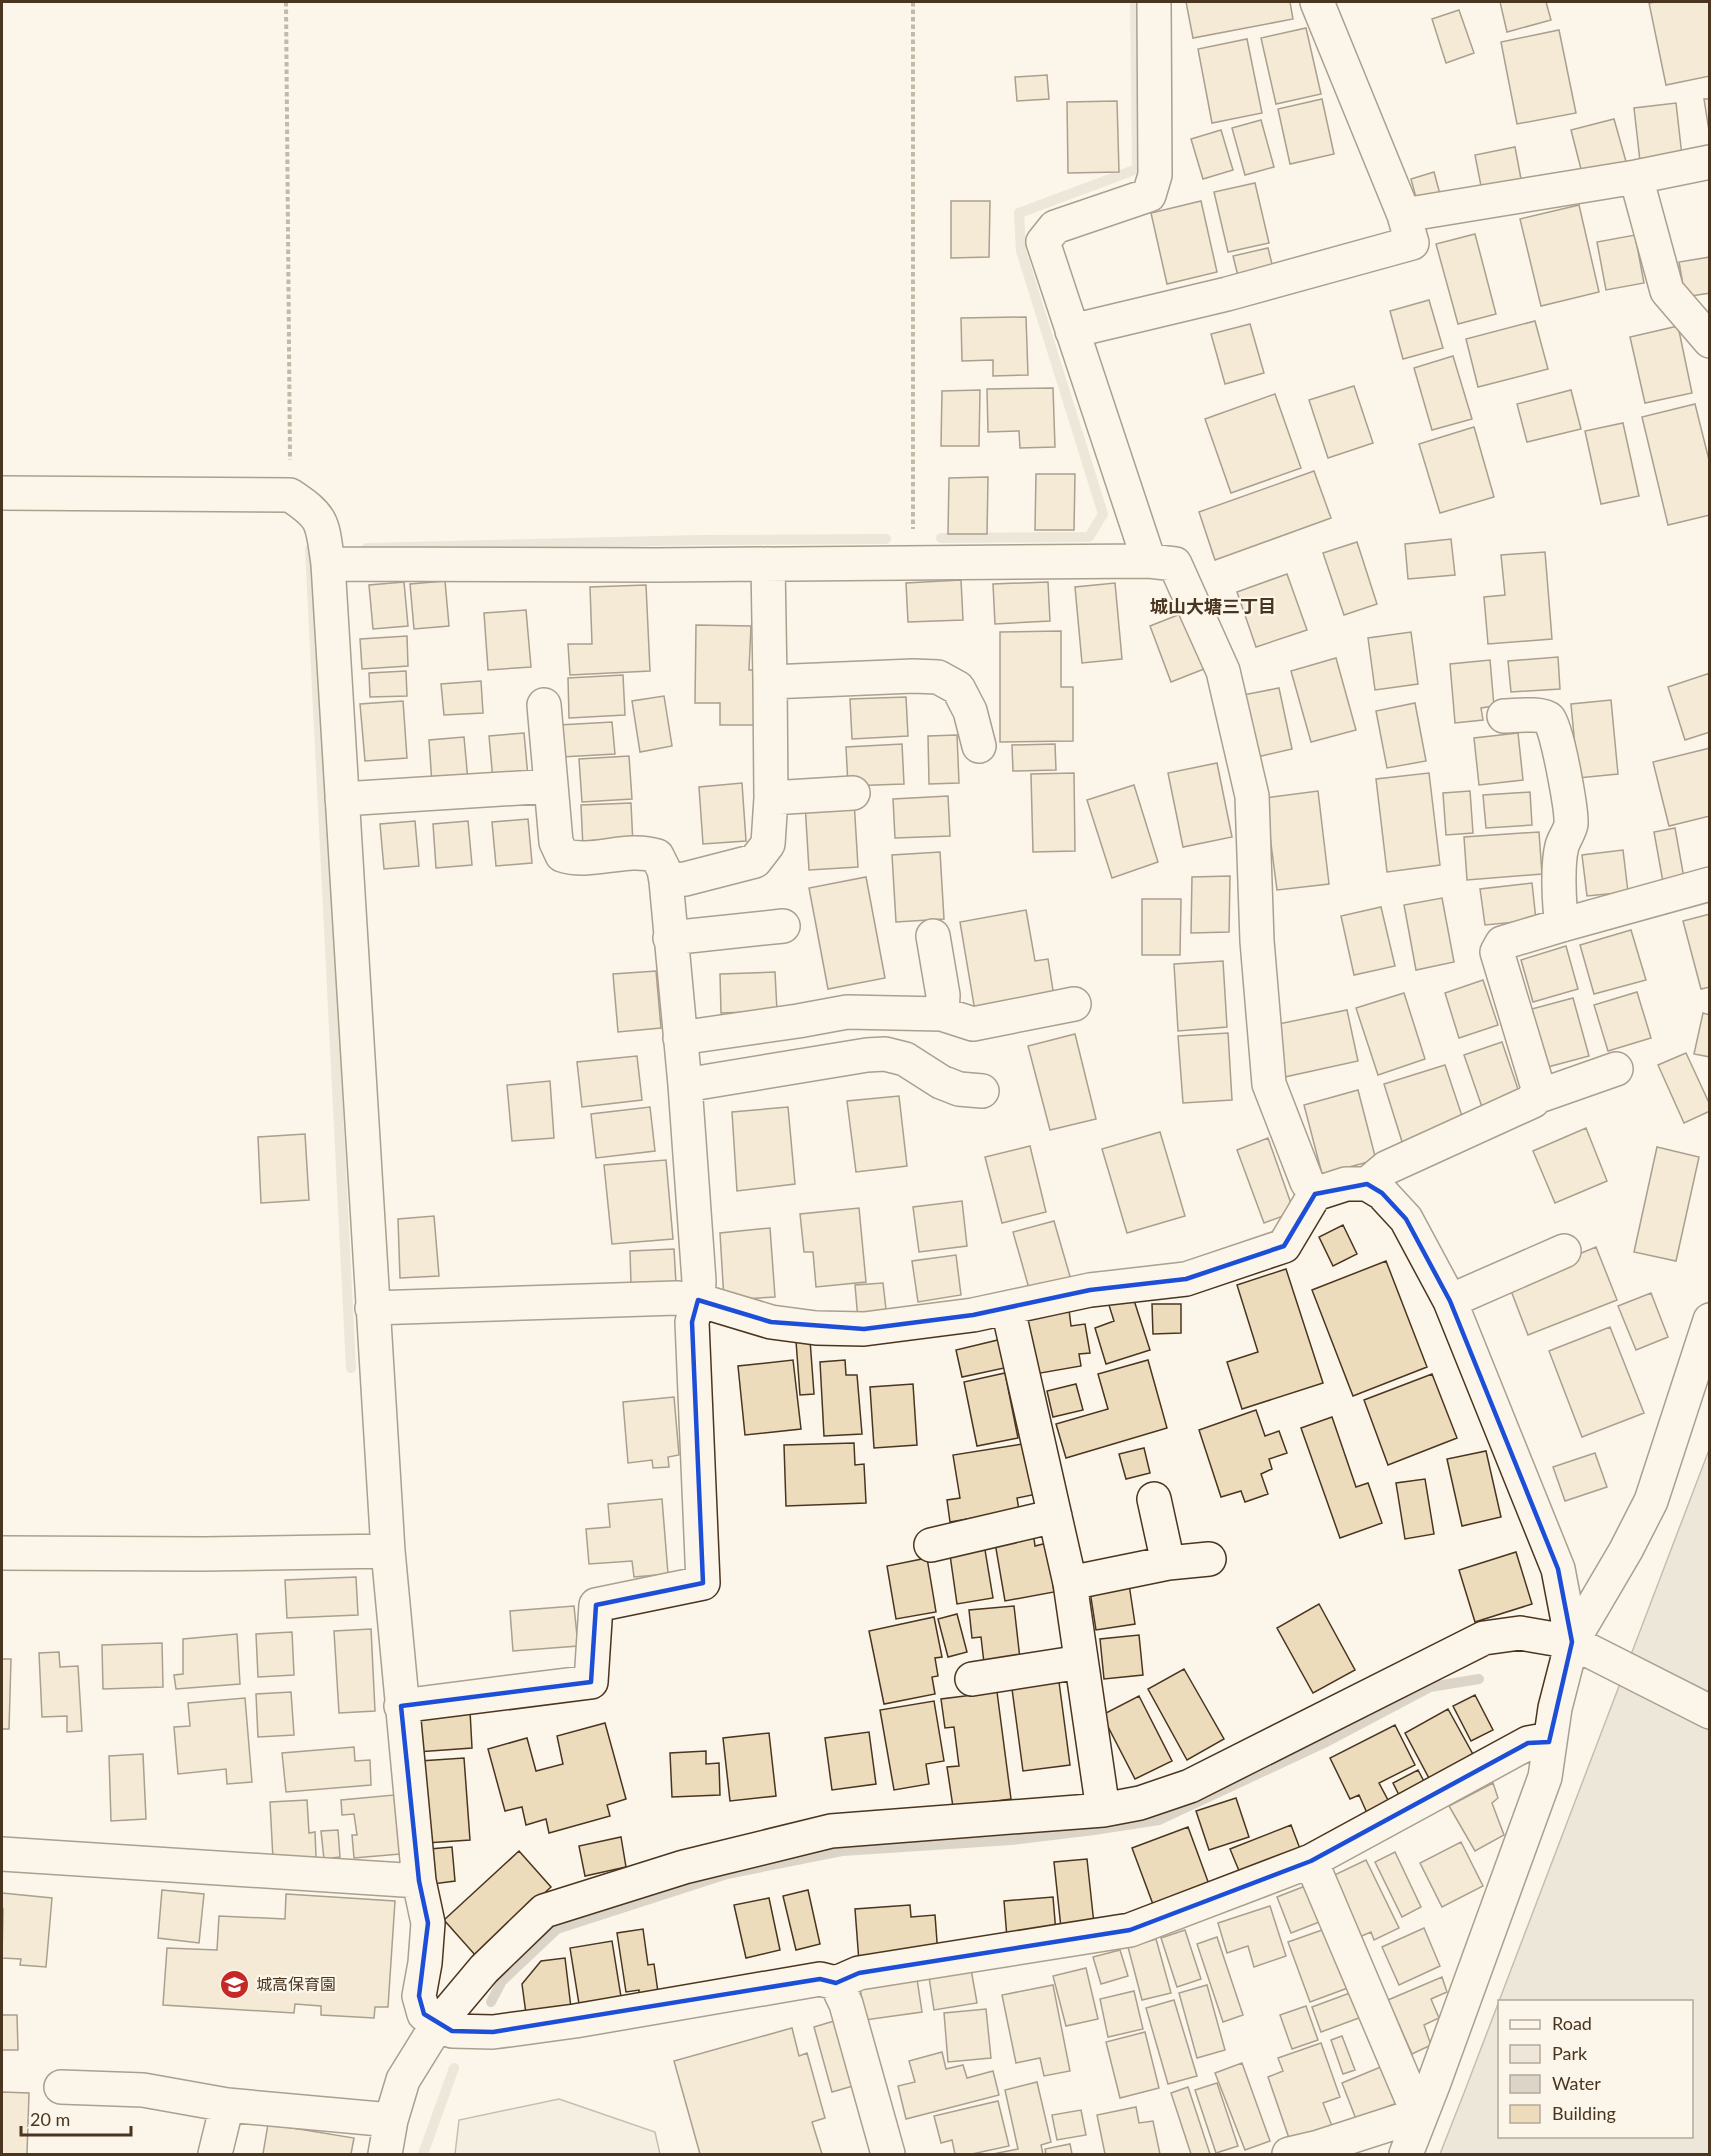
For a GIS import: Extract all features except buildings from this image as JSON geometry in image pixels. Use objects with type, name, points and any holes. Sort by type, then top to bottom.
[{"type":"street","points":[[1149,561],[1043,242],[1055,226],[1149,195],[1155,175],[1154,2]]},
{"type":"street","points":[[1072,331],[1227,294],[1412,243],[1404,215],[1317,2]]},
{"type":"street","points":[[1404,215],[1636,177],[1710,162]]},
{"type":"street","points":[[1636,177],[1667,291],[1710,341]]},
{"type":"street","points":[[2,494],[290,495],[312,509],[322,525],[328,564],[388,1551],[418,1881],[428,1923],[425,1963],[419,1996],[424,2014],[436,2025],[452,2031],[493,2032],[575,2021],[819,1978],[836,1983],[859,1973],[1130,1930],[1311,1861],[1528,1743],[1549,1742]]},
{"type":"street","points":[[328,564],[656,565],[1149,561],[1175,564],[1223,671],[1252,796],[1257,941],[1269,1084],[1307,1182],[1315,1194]]},
{"type":"street","points":[[666,881],[685,879],[755,861],[768,844],[771,798],[771,682],[768,564]]},
{"type":"street","points":[[771,682],[938,677],[958,688],[970,711],[979,746]]},
{"type":"street","points":[[401,1706],[591,1682],[596,1605],[702,1583],[692,1322],[698,1300],[699,1281],[685,1085],[666,881],[664,870],[657,856],[644,852],[573,859],[562,855],[556,842],[544,705]]},
{"type":"street","points":[[1504,716],[1541,715],[1549,719],[1554,729],[1563,770],[1570,824],[1562,848],[1559,909],[1562,925]]},
{"type":"street","points":[[342,799],[551,786]]},
{"type":"street","points":[[771,798],[853,793]]},
{"type":"street","points":[[1367,1184],[1386,1168],[1533,1101],[1537,1094],[1538,1088],[1497,952],[1502,943],[1710,884]]},
{"type":"street","points":[[670,938],[783,926]]},
{"type":"street","points":[[933,936],[943,995],[942,1014]]},
{"type":"street","points":[[680,1038],[847,1012],[942,1014],[972,1024],[1074,1004]]},
{"type":"street","points":[[685,1085],[885,1054],[904,1059],[941,1082],[959,1089],[982,1091]]},
{"type":"street","points":[[1537,1094],[1542,1095],[1616,1069]]},
{"type":"street","points":[[372,1308],[676,1298],[698,1300],[771,1322],[816,1328],[864,1329],[1008,1309],[1090,1290],[1186,1279],[1284,1245],[1315,1194],[1346,1184],[1367,1184],[1382,1193],[1406,1219],[1450,1301],[1558,1569],[1584,1649]]},
{"type":"street","points":[[1450,1301],[1564,1251]]},
{"type":"street","points":[[1008,1309],[1070,1583],[1103,1810]]},
{"type":"street","points":[[1406,2154],[1545,1777],[1555,1708],[1584,1649],[1626,1550],[1651,1501],[1710,1320]]},
{"type":"street","points":[[1154,1499],[1168,1563]]},
{"type":"street","points":[[931,1545],[1055,1516]]},
{"type":"street","points":[[2,1553],[204,1554],[388,1551]]},
{"type":"street","points":[[1070,1583],[1168,1563],[1209,1559]]},
{"type":"street","points":[[385,2154],[391,2120],[403,2080],[436,2025],[484,1969],[544,1911],[684,1867],[831,1831],[1103,1810],[1140,1803],[1190,1786],[1484,1638],[1520,1633],[1584,1649],[1710,1712]]},
{"type":"street","points":[[972,1679],[1081,1662]]},
{"type":"street","points":[[2,1854],[418,1881]]},
{"type":"street","points":[[1311,1861],[1410,2097],[1421,2114]]},
{"type":"street","points":[[836,1983],[846,2004],[888,2154]]},
{"type":"street","points":[[61,2087],[143,2090],[227,2105],[391,2120]]},
{"type":"street","points":[[216,2154],[227,2105]]},
{"type":"street","points":[[1289,2154],[1319,2147],[1421,2114]]},
{"type":"path","points":[[286,2],[290,495]]},
{"type":"path","points":[[913,2],[913,563]]},
{"type":"highlighted area","points":[[1367,1184],[1382,1193],[1406,1219],[1450,1301],[1558,1569],[1572,1642],[1549,1742],[1528,1743],[1311,1861],[1130,1930],[859,1973],[836,1983],[820,1979],[493,2032],[452,2031],[424,2014],[419,1996],[428,1923],[419,1881],[401,1706],[591,1682],[596,1605],[703,1583],[692,1322],[698,1300],[771,1322],[864,1329],[973,1315],[1090,1290],[1186,1279],[1284,1246],[1315,1194]]},
{"type":"green space","points":[[559,2099],[655,2132],[660,2154],[455,2154],[459,2120]]},
{"type":"water","points":[[1709,1450],[1709,2154],[1440,2154],[1498,2004],[1498,2138],[1693,2138],[1693,2000],[1499,2000]]},
{"type":"waterway","points":[[941,538],[1089,537],[1103,514],[1021,251],[1019,213],[1137,169],[1135,2]]},
{"type":"waterway","points":[[367,548],[701,540],[886,539]]},
{"type":"waterway","points":[[310,549],[351,1368]]},
{"type":"waterway","points":[[491,2002],[502,1981],[557,1929],[727,1874],[842,1851],[1011,1840],[1159,1820],[1324,1743],[1430,1687],[1479,1679]]},
{"type":"waterway","points":[[423,2154],[454,2068]]},
{"type":"place","name":"城高保育園","points":[[235,1984]]},
{"type":"district","name":"城山大塘三丁目","points":[[1213,607]]}]
